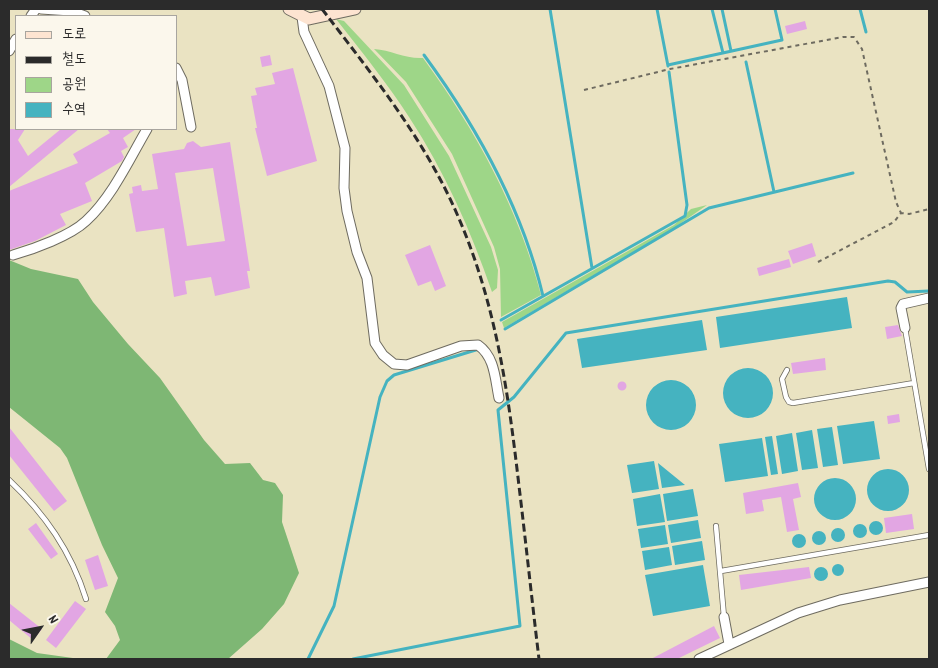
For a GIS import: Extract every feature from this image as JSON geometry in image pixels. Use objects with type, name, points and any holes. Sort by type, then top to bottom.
[{"type":"street","points":[[41,9],[71,11],[82,15]]},
{"type":"street","points":[[289,9],[309,20],[347,9]]},
{"type":"street","points":[[302,17],[304,32],[330,86],[345,148],[344,188],[346,204],[357,252],[367,278],[375,343],[383,356],[394,364],[407,365],[461,346],[478,345],[486,350],[491,361],[498,398]]},
{"type":"street","points":[[178,72],[182,80],[191,127]]},
{"type":"street","points":[[14,255],[74,230],[85,222],[103,202],[145,130]]},
{"type":"street","points":[[904,328],[901,308],[903,304],[929,298]]},
{"type":"street","points":[[699,659],[798,613],[840,600],[929,582]]},
{"type":"street","points":[[724,617],[729,644]]},
{"type":"lane","points":[[904,328],[929,469]]},
{"type":"lane","points":[[787,370],[782,379],[786,397],[789,402],[793,403],[914,383]]},
{"type":"lane","points":[[9,480],[50,525],[61,541],[75,568],[86,599]]},
{"type":"lane","points":[[716,526],[722,571],[724,617]]},
{"type":"lane","points":[[722,571],[929,535]]},
{"type":"path","points":[[584,90],[670,69],[844,37],[854,37],[862,49],[900,213]]},
{"type":"path","points":[[900,213],[910,214],[929,209]]},
{"type":"path","points":[[818,262],[894,222],[900,213]]},
{"type":"green space","points":[[336,19],[344,21],[404,85],[449,156],[491,247],[498,270],[497,288],[492,292],[466,224],[446,180],[422,138],[374,67]]},
{"type":"green space","points":[[374,49],[423,58],[442,85],[477,142],[508,201],[532,263],[541,295],[501,317],[500,269],[494,247],[452,154],[406,82]]},
{"type":"green space","points":[[707,205],[674,228],[504,328],[502,322],[674,225],[691,209]]},
{"type":"green space","points":[[9,260],[31,269],[78,279],[93,302],[128,344],[160,378],[204,440],[225,464],[250,463],[263,480],[275,483],[283,495],[282,522],[299,573],[284,604],[262,629],[228,659],[106,659],[120,640],[115,626],[105,612],[118,578],[102,545],[67,458],[60,448],[9,407]]},
{"type":"green space","points":[[9,639],[37,653],[80,659],[9,659]]},
{"type":"water","points":[[847,297],[852,328],[720,348],[716,317]]},
{"type":"water","points":[[702,320],[707,350],[582,368],[577,339]]},
{"type":"water","points":[[748,368],[766,375],[773,393],[766,411],[748,418],[730,411],[723,393],[730,375]]},
{"type":"water","points":[[671,380],[689,387],[696,405],[689,423],[671,430],[653,423],[646,405],[653,387]]},
{"type":"water","points":[[874,421],[880,459],[843,464],[837,426]]},
{"type":"water","points":[[832,427],[838,465],[823,467],[817,429]]},
{"type":"water","points":[[812,430],[818,468],[802,470],[796,433]]},
{"type":"water","points":[[792,433],[798,471],[782,474],[776,436]]},
{"type":"water","points":[[772,436],[778,474],[771,475],[765,437]]},
{"type":"water","points":[[762,438],[768,476],[725,482],[719,444]]},
{"type":"water","points":[[654,461],[659,489],[632,493],[627,465]]},
{"type":"water","points":[[658,463],[685,485],[662,488]]},
{"type":"water","points":[[892,469],[900,472],[906,478],[909,490],[906,502],[900,508],[884,511],[876,508],[870,502],[867,486],[870,478],[876,472]]},
{"type":"water","points":[[839,478],[847,481],[853,487],[856,499],[853,511],[847,517],[831,520],[823,517],[817,511],[814,495],[817,487],[823,481]]},
{"type":"water","points":[[693,489],[698,516],[667,521],[663,494]]},
{"type":"water","points":[[660,494],[665,522],[637,526],[633,499]]},
{"type":"water","points":[[698,520],[701,538],[671,543],[668,525]]},
{"type":"water","points":[[873,521],[879,521],[883,528],[879,535],[873,535],[869,531],[869,525]]},
{"type":"water","points":[[857,524],[863,524],[867,531],[863,538],[857,538],[853,534],[853,528]]},
{"type":"water","points":[[665,525],[668,544],[641,548],[638,529]]},
{"type":"water","points":[[835,528],[841,528],[845,535],[841,542],[835,542],[831,538],[831,532]]},
{"type":"water","points":[[816,531],[822,531],[826,538],[822,545],[816,545],[812,541],[812,535]]},
{"type":"water","points":[[796,534],[802,534],[806,541],[802,548],[796,548],[792,544],[792,538]]},
{"type":"water","points":[[702,541],[705,560],[675,565],[672,546]]},
{"type":"water","points":[[669,547],[672,565],[645,570],[642,551]]},
{"type":"water","points":[[836,564],[840,564],[844,570],[840,576],[836,576],[832,572],[832,568]]},
{"type":"water","points":[[703,565],[710,606],[653,616],[645,575]]},
{"type":"water","points":[[818,567],[824,567],[828,574],[824,581],[818,581],[814,577],[814,571]]},
{"type":"building","points":[[805,21],[807,29],[787,34],[785,26]]},
{"type":"building","points":[[270,55],[272,65],[262,67],[260,57]]},
{"type":"building","points":[[293,68],[317,161],[267,176],[255,128],[257,128],[251,96],[257,95],[255,88],[275,84],[272,73]]},
{"type":"building","points":[[9,129],[24,130],[18,140],[28,156],[60,130],[78,130],[9,187]]},
{"type":"building","points":[[108,130],[135,130],[123,138],[128,147],[121,151],[124,157],[122,161],[85,183],[92,201],[60,214],[66,225],[35,241],[9,250],[9,191],[78,163],[73,154],[110,133]]},
{"type":"building","points":[[193,141],[201,147],[230,142],[250,271],[247,271],[250,288],[215,296],[211,277],[185,281],[187,294],[174,297],[164,228],[136,232],[129,194],[133,193],[132,187],[141,185],[142,191],[158,189],[152,154],[184,149],[187,143]],"holes":[[[213,168],[225,241],[187,246],[175,173]]]},
{"type":"building","points":[[812,243],[816,256],[793,264],[788,251]]},
{"type":"building","points":[[430,245],[446,286],[435,291],[431,281],[418,286],[405,255]]},
{"type":"building","points":[[789,259],[791,267],[759,276],[757,268]]},
{"type":"building","points":[[898,325],[902,336],[887,339],[885,327]]},
{"type":"building","points":[[825,358],[826,370],[793,374],[791,363]]},
{"type":"building","points":[[622,381],[627,386],[622,391],[617,386]]},
{"type":"building","points":[[899,414],[900,422],[888,424],[887,416]]},
{"type":"building","points":[[9,427],[67,501],[54,511],[9,455]]},
{"type":"building","points":[[798,483],[801,497],[793,499],[799,530],[787,532],[781,497],[762,500],[764,511],[746,514],[743,493]]},
{"type":"building","points":[[912,514],[914,529],[886,533],[884,518]]},
{"type":"building","points":[[36,523],[58,554],[51,559],[28,529]]},
{"type":"building","points":[[98,555],[108,586],[95,590],[85,560]]},
{"type":"building","points":[[809,567],[811,578],[741,590],[739,575]]},
{"type":"building","points":[[75,601],[86,609],[56,648],[46,640]]},
{"type":"building","points":[[9,603],[42,629],[33,640],[9,620]]},
{"type":"building","points":[[714,626],[720,638],[677,659],[651,659]]},
{"type":"waterway","points":[[550,9],[592,268]]},
{"type":"waterway","points":[[657,9],[668,66]]},
{"type":"waterway","points":[[712,9],[723,53]]},
{"type":"waterway","points":[[722,9],[731,51]]},
{"type":"waterway","points":[[668,65],[782,40],[775,9]]},
{"type":"waterway","points":[[860,9],[866,32]]},
{"type":"waterway","points":[[424,55],[462,111],[496,170],[523,231],[543,296]]},
{"type":"waterway","points":[[746,62],[774,192]]},
{"type":"waterway","points":[[501,320],[685,216],[687,205],[669,72]]},
{"type":"waterway","points":[[505,329],[709,208],[853,173]]},
{"type":"waterway","points":[[353,659],[520,626],[498,410],[514,397],[566,333],[888,281],[895,282],[907,292],[929,291]]},
{"type":"waterway","points":[[308,659],[334,606],[380,397],[387,381],[394,375],[479,349]]},
{"type":"railway","points":[[322,9],[396,108],[429,160],[457,214],[482,281],[505,382],[522,508],[539,659]]}]
